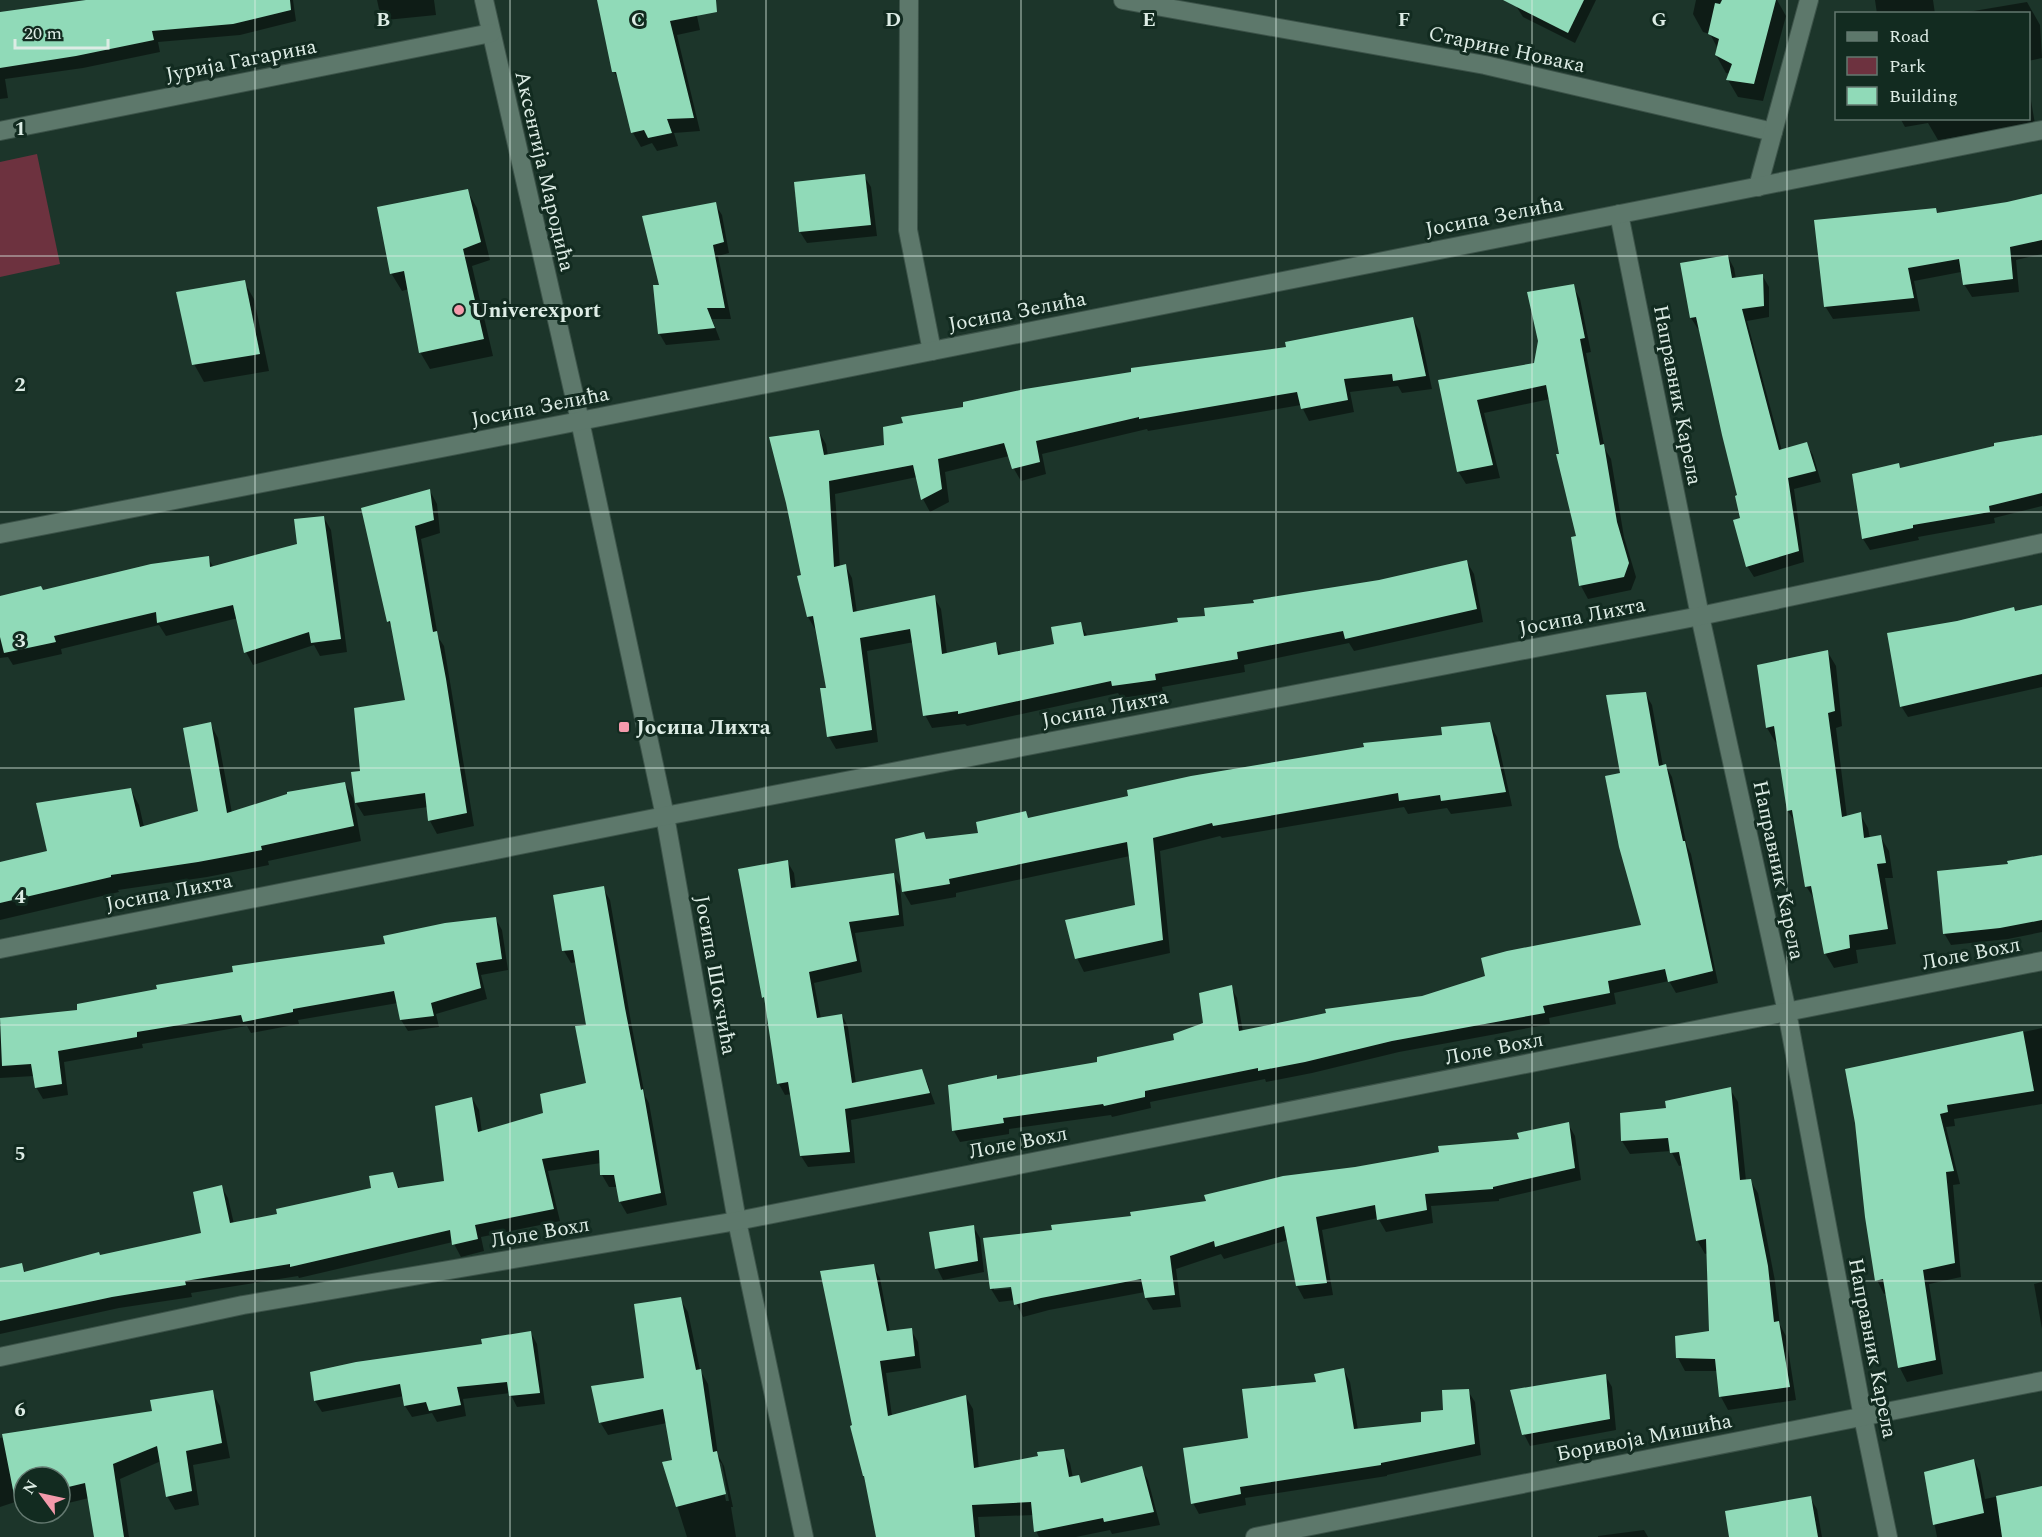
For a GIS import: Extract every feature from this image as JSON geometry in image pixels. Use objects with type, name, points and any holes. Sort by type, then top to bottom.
[{"type":"street","name":"Аксентија Мародића","points":[[484,0],[580,421]]},
{"type":"street","points":[[909,0],[908,230],[932,351]]},
{"type":"street","name":"Старине Новака","points":[[1123,0],[1485,65],[1773,132]]},
{"type":"street","points":[[1758,187],[1809,0]]},
{"type":"street","name":"Јурија Гагарина","points":[[0,131],[490,33]]},
{"type":"street","name":"Јосипа Зелића","points":[[0,534],[2042,130]]},
{"type":"street","name":"Направник Карела","points":[[1619,214],[1700,616],[1787,1012],[1863,1417],[1888,1537]]},
{"type":"street","name":"Јосипа Шокчића","points":[[580,421],[665,816],[737,1221],[804,1537]]},
{"type":"street","name":"Јосипа Лихта","points":[[0,949],[665,816],[1700,616],[2042,543]]},
{"type":"street","name":"Лоле Вохл","points":[[0,1357],[243,1305],[737,1221],[2042,962]]},
{"type":"street","name":"Боривоја Мишића","points":[[1255,1537],[2042,1381]]},
{"type":"green space","points":[[37,154],[60,264],[0,277],[0,162]]},
{"type":"building","points":[[86,0],[290,0],[291,10],[233,24],[152,31],[154,40],[0,68],[0,12]]},
{"type":"building","points":[[597,0],[716,0],[717,12],[670,21],[694,118],[667,119],[672,133],[648,138],[644,130],[631,133],[616,72],[612,72]]},
{"type":"building","points":[[1503,0],[1584,0],[1568,33]]},
{"type":"building","points":[[1722,0],[1776,0],[1754,84],[1726,80],[1732,64],[1715,55],[1719,39],[1708,34],[1715,3],[1720,4]]},
{"type":"building","points":[[865,174],[871,225],[799,232],[794,182]]},
{"type":"building","points":[[468,189],[481,242],[463,249],[484,339],[419,353],[404,271],[390,274],[377,207]]},
{"type":"building","points":[[2042,194],[2042,240],[2010,247],[2013,279],[1963,285],[1959,259],[1908,268],[1914,298],[1824,307],[1814,220],[1936,208],[1937,213]]},
{"type":"building","points":[[716,202],[724,242],[713,245],[725,308],[707,308],[715,328],[658,334],[653,285],[659,285],[642,216]]},
{"type":"building","points":[[1728,255],[1732,278],[1763,274],[1764,306],[1742,309],[1779,450],[1807,442],[1816,471],[1788,478],[1799,551],[1746,567],[1733,520],[1740,518],[1735,496],[1737,495],[1696,317],[1690,318],[1680,263]]},
{"type":"building","points":[[245,280],[260,354],[192,365],[176,292]]},
{"type":"building","points":[[1574,284],[1585,338],[1580,339],[1600,445],[1604,444],[1617,522],[1629,563],[1624,577],[1579,586],[1571,537],[1576,536],[1556,454],[1559,454],[1546,385],[1477,400],[1493,465],[1457,472],[1438,380],[1534,363],[1538,341],[1527,292]]},
{"type":"building","points":[[1413,317],[1426,376],[1393,381],[1392,374],[1344,379],[1348,400],[1301,409],[1297,392],[1139,419],[1139,417],[1036,441],[1040,462],[1012,469],[1004,443],[938,459],[942,489],[921,500],[913,465],[829,481],[834,567],[846,564],[853,612],[935,595],[942,654],[996,642],[998,655],[1054,644],[1051,627],[1081,622],[1084,636],[1178,622],[1177,618],[1205,616],[1204,608],[1254,603],[1253,600],[1379,580],[1467,560],[1477,609],[1345,639],[1343,631],[1237,652],[1238,659],[1155,674],[1156,680],[1112,686],[1111,681],[958,714],[958,711],[923,716],[910,629],[860,638],[872,730],[827,737],[820,688],[826,688],[813,616],[807,617],[797,576],[801,575],[786,503],[769,437],[819,430],[824,455],[884,445],[883,427],[903,423],[901,417],[963,407],[963,402],[1025,389],[1131,372],[1131,368],[1286,347],[1285,342]]},
{"type":"building","points":[[2042,435],[2042,493],[1989,506],[1990,512],[1913,525],[1913,528],[1862,539],[1852,474],[1899,463],[1900,468],[1994,446],[1994,443]]},
{"type":"building","points":[[430,489],[434,520],[415,526],[433,632],[437,631],[446,679],[467,813],[428,821],[425,793],[355,803],[351,772],[360,771],[354,708],[405,700],[390,621],[387,622],[361,508]]},
{"type":"building","points":[[324,516],[341,639],[311,643],[309,632],[244,653],[233,605],[157,623],[156,612],[54,636],[56,642],[4,653],[0,637],[0,596],[41,586],[43,590],[151,564],[209,556],[210,567],[297,544],[294,519]]},
{"type":"building","points":[[2042,605],[2042,674],[1900,707],[1887,633],[1957,621],[2014,607],[2015,611]]},
{"type":"building","points":[[1828,650],[1835,711],[1828,713],[1842,817],[1861,812],[1864,838],[1881,835],[1886,863],[1877,864],[1888,929],[1849,935],[1850,948],[1824,954],[1811,886],[1805,887],[1792,810],[1787,811],[1774,726],[1766,728],[1757,665]]},
{"type":"building","points":[[1646,692],[1659,766],[1666,764],[1713,971],[1668,982],[1665,969],[1608,981],[1610,993],[1543,1006],[1545,1013],[1392,1041],[1305,1062],[1258,1071],[1258,1068],[1145,1091],[1145,1097],[1104,1106],[1103,1104],[1003,1118],[1004,1123],[952,1131],[948,1085],[997,1075],[997,1079],[1097,1062],[1097,1057],[1174,1040],[1173,1034],[1203,1023],[1199,993],[1232,985],[1239,1031],[1326,1013],[1325,1009],[1422,996],[1485,976],[1481,958],[1641,925],[1619,847],[1605,776],[1620,773],[1606,695]]},
{"type":"building","points":[[211,722],[227,813],[287,794],[287,792],[345,782],[354,826],[261,846],[262,850],[111,875],[111,877],[0,903],[0,862],[47,851],[36,803],[131,788],[140,827],[198,811],[183,728]]},
{"type":"building","points":[[1490,722],[1506,792],[1441,801],[1440,795],[1399,801],[1398,793],[1213,826],[1212,823],[1153,838],[1163,940],[1075,959],[1065,920],[1135,905],[1127,842],[949,879],[950,884],[902,892],[895,839],[924,832],[926,839],[978,833],[976,822],[1026,811],[1028,818],[1128,796],[1127,790],[1191,776],[1364,747],[1363,743],[1442,735],[1441,727]]},
{"type":"building","points":[[2042,855],[2042,920],[2000,928],[1943,934],[1937,871],[2008,864],[2007,861]]},
{"type":"building","points":[[788,860],[791,888],[894,873],[899,915],[849,922],[857,961],[809,972],[817,1018],[842,1014],[852,1083],[922,1069],[930,1093],[845,1109],[850,1152],[800,1156],[788,1082],[777,1084],[764,997],[762,998],[738,869]]},
{"type":"building","points":[[604,886],[661,1193],[619,1202],[614,1175],[600,1175],[599,1150],[542,1159],[554,1209],[475,1225],[478,1239],[452,1245],[450,1230],[290,1267],[290,1264],[185,1281],[186,1285],[112,1297],[0,1321],[0,1268],[22,1263],[24,1272],[99,1252],[100,1255],[201,1233],[193,1192],[222,1185],[230,1223],[277,1214],[276,1209],[371,1188],[369,1176],[393,1172],[398,1188],[444,1181],[435,1106],[472,1097],[478,1132],[543,1113],[540,1094],[586,1083],[575,1026],[586,1025],[573,950],[562,951],[553,895]]},
{"type":"building","points":[[496,917],[502,959],[476,963],[481,988],[431,1003],[434,1016],[400,1020],[394,991],[293,1009],[293,1012],[243,1022],[241,1015],[137,1032],[137,1037],[58,1051],[62,1084],[35,1088],[31,1064],[2,1066],[0,1018],[77,1010],[77,1004],[157,989],[156,985],[233,972],[232,966],[385,944],[383,936],[445,923]]},
{"type":"building","points":[[2023,1031],[2034,1091],[1947,1105],[1948,1112],[1940,1114],[1954,1171],[1946,1172],[1955,1263],[1923,1270],[1936,1360],[1898,1368],[1883,1279],[1875,1281],[1865,1217],[1855,1123],[1845,1069]]},
{"type":"building","points":[[1731,1087],[1740,1180],[1751,1179],[1768,1266],[1774,1322],[1779,1321],[1790,1387],[1719,1397],[1715,1359],[1676,1358],[1675,1336],[1709,1331],[1706,1239],[1696,1241],[1679,1152],[1670,1153],[1668,1138],[1621,1141],[1620,1113],[1666,1108],[1665,1101]]},
{"type":"building","points":[[1569,1122],[1575,1168],[1493,1187],[1493,1189],[1425,1194],[1427,1210],[1377,1220],[1375,1205],[1316,1217],[1327,1283],[1296,1286],[1284,1226],[1215,1247],[1214,1241],[1170,1256],[1175,1295],[1145,1298],[1141,1279],[1014,1305],[1011,1287],[990,1289],[983,1238],[1052,1230],[1051,1225],[1131,1216],[1130,1212],[1206,1201],[1204,1195],[1283,1176],[1355,1167],[1439,1152],[1438,1146],[1519,1139],[1517,1133]]},
{"type":"building","points":[[974,1225],[978,1261],[935,1269],[929,1232]]},
{"type":"building","points":[[874,1264],[887,1331],[912,1328],[915,1356],[880,1361],[888,1416],[966,1395],[974,1468],[1038,1456],[1037,1452],[1064,1449],[1069,1477],[1079,1475],[1081,1483],[1142,1466],[1154,1512],[1104,1522],[1103,1518],[1034,1532],[1031,1502],[972,1505],[975,1537],[876,1537],[864,1476],[850,1426],[852,1425],[820,1271]]},
{"type":"building","points":[[681,1297],[696,1370],[701,1369],[713,1452],[717,1451],[726,1494],[676,1507],[662,1462],[672,1460],[663,1409],[599,1423],[591,1386],[644,1378],[634,1304]]},
{"type":"building","points":[[531,1331],[540,1393],[509,1396],[507,1382],[457,1387],[461,1405],[429,1411],[426,1402],[404,1406],[400,1384],[314,1401],[310,1372],[356,1362],[482,1344],[481,1339]]},
{"type":"building","points":[[1344,1368],[1354,1429],[1421,1422],[1421,1412],[1443,1410],[1442,1390],[1469,1389],[1475,1444],[1381,1463],[1381,1465],[1240,1487],[1241,1494],[1191,1504],[1183,1448],[1248,1438],[1242,1389],[1316,1382],[1314,1374]]},
{"type":"building","points":[[1606,1374],[1610,1419],[1522,1435],[1510,1390]]},
{"type":"building","points":[[213,1390],[222,1443],[186,1451],[192,1491],[166,1497],[157,1446],[113,1464],[124,1537],[94,1537],[85,1483],[72,1486],[72,1465],[12,1465],[12,1485],[2,1434],[152,1411],[150,1400]]},
{"type":"building","points":[[1974,1459],[1984,1513],[1933,1525],[1924,1472]]},
{"type":"building","points":[[2042,1486],[2042,1537],[2002,1537],[1996,1496]]},
{"type":"building","points":[[1811,1496],[1818,1537],[1729,1537],[1725,1511]]},
{"type":"place","name":"Univerexport","points":[[459,310]]},
{"type":"place","name":"Јосипа Лихта","points":[[624,727]]}]
